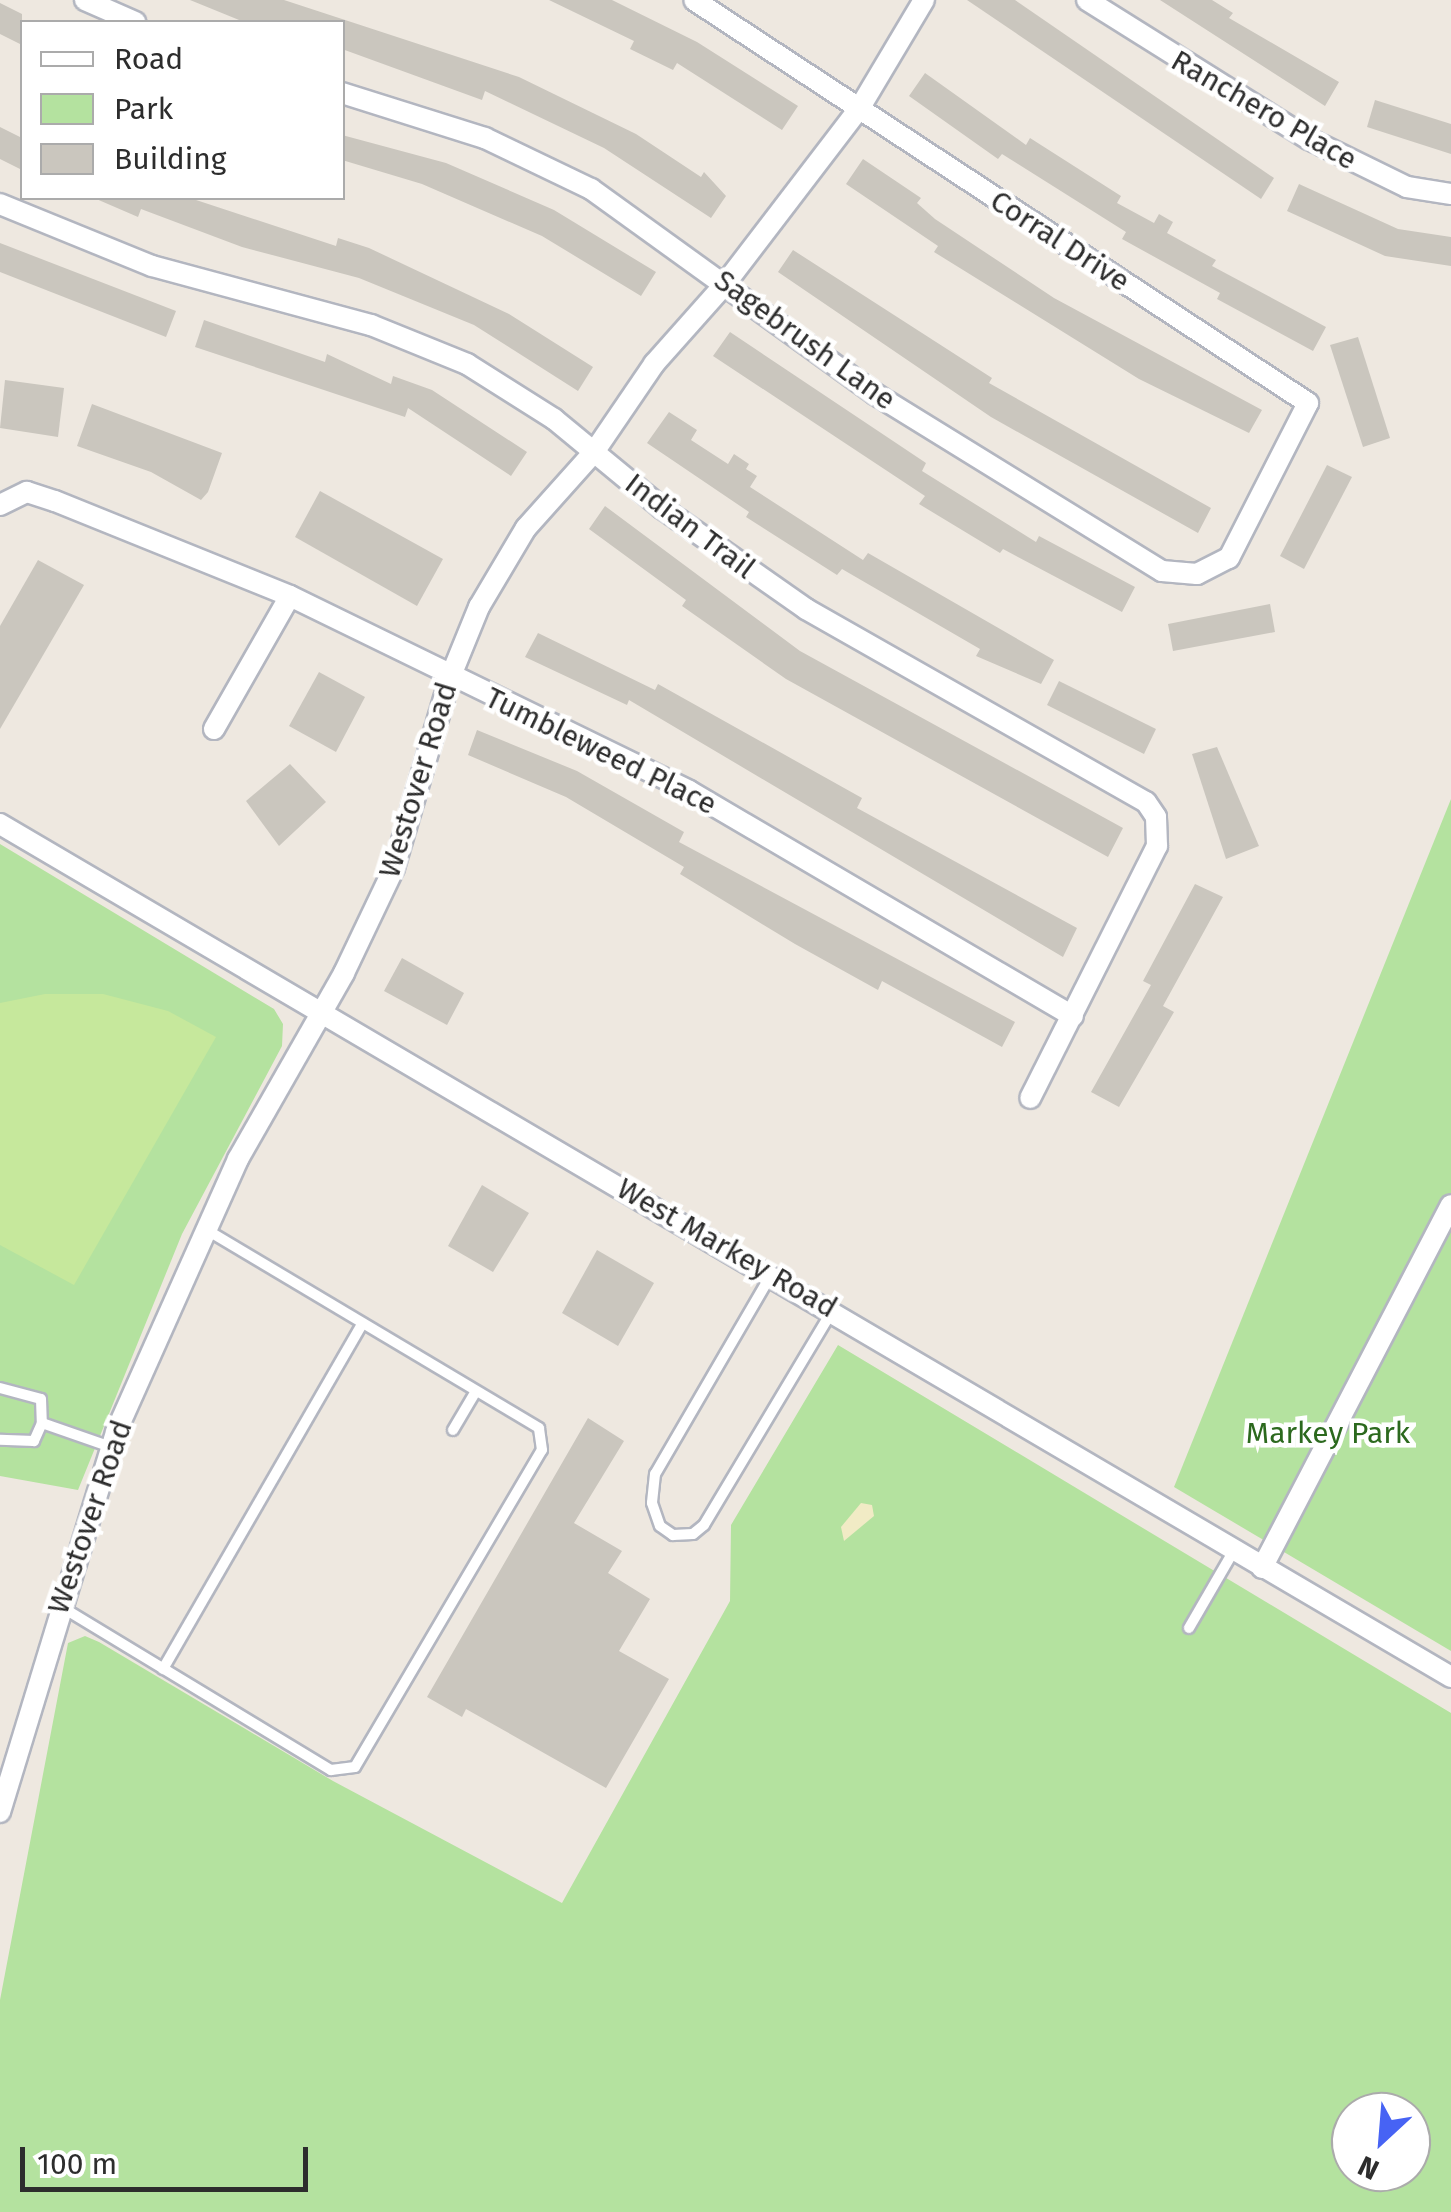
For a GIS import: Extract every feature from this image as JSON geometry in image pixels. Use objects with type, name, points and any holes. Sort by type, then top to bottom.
[{"type":"street","points":[[84,0],[130,20]]},
{"type":"street","name":"Corral Drive","points":[[694,0],[1308,403],[1245,532]]},
{"type":"street","name":"Westover Road","points":[[0,1812],[59,1605],[111,1447],[205,1230],[394,868],[450,678],[501,566],[594,452],[654,364],[725,284],[858,110],[924,0]]},
{"type":"street","name":"Ranchero Place","points":[[1087,0],[1309,140],[1407,188],[1451,194]]},
{"type":"street","name":"Sagebrush Lane","points":[[345,94],[429,118],[539,162],[641,220],[891,404],[1162,571],[1213,569],[1245,532]]},
{"type":"street","name":"Indian Trail","points":[[0,204],[152,266],[420,342],[512,390],[806,609],[1146,802],[1156,817],[1157,846],[1030,1098]]},
{"type":"street","name":"Tumbleweed Place","points":[[0,506],[12,495],[41,497],[290,596],[450,678],[689,790],[1073,1016]]},
{"type":"street","points":[[214,729],[290,596]]},
{"type":"street","name":"West Markey Road","points":[[0,824],[772,1274],[1233,1552],[1451,1677]]},
{"type":"street","points":[[1262,1568],[1451,1205]]},
{"type":"lane","points":[[59,1605],[330,1770],[356,1767],[542,1450],[539,1428],[205,1230]]},
{"type":"lane","points":[[772,1274],[656,1474],[652,1503],[660,1526],[673,1535],[693,1534],[704,1525],[832,1310]]},
{"type":"lane","points":[[163,1669],[362,1325]]},
{"type":"lane","points":[[0,1388],[41,1399],[42,1423],[34,1442],[0,1440]]},
{"type":"lane","points":[[452,1430],[476,1391]]},
{"type":"lane","points":[[42,1423],[111,1447]]},
{"type":"lane","points":[[1189,1628],[1233,1552]]},
{"type":"green space","name":"Markey Park","points":[[1451,799],[1451,1651],[1174,1487]]},
{"type":"green space","points":[[0,844],[274,1009],[283,1024],[282,1046],[182,1234],[78,1490],[0,1476]]},
{"type":"green space","points":[[45,994],[103,994],[168,1011],[216,1037],[74,1285],[0,1245],[0,1003]]},
{"type":"green space","points":[[838,1345],[1451,1713],[1451,2212],[0,2212],[0,2000],[68,1643],[85,1636],[99,1642],[333,1781],[562,1903],[730,1601],[731,1525]]},
{"type":"sand","points":[[861,1503],[872,1505],[874,1516],[844,1541],[841,1527]]},
{"type":"building","points":[[190,0],[284,0],[519,77],[636,134],[701,177],[704,172],[726,196],[711,218],[604,148],[485,91],[482,100],[345,50],[345,20],[239,20]]},
{"type":"building","points":[[549,0],[612,0],[697,42],[798,106],[782,130],[677,63],[673,70],[630,49],[634,41]]},
{"type":"building","points":[[967,0],[1015,0],[1274,178],[1261,199]]},
{"type":"building","points":[[1160,0],[1212,0],[1233,13],[1229,18],[1339,82],[1325,106]]},
{"type":"building","points":[[0,3],[22,14],[20,44],[0,34]]},
{"type":"building","points":[[925,73],[1026,145],[1030,138],[1121,196],[1117,203],[1154,223],[1159,214],[1173,222],[1167,233],[1216,260],[1212,266],[1326,327],[1313,351],[1217,299],[1220,293],[1122,239],[1126,232],[1002,154],[998,159],[909,96]]},
{"type":"building","points":[[1375,100],[1451,124],[1451,154],[1367,127]]},
{"type":"building","points":[[0,127],[20,137],[20,169],[0,159]]},
{"type":"building","points":[[345,136],[446,163],[554,210],[656,272],[641,296],[542,236],[422,184],[345,161]]},
{"type":"building","points":[[863,159],[921,198],[917,203],[935,219],[1054,298],[1262,410],[1249,433],[1139,379],[934,252],[938,246],[846,184]]},
{"type":"building","points":[[1299,184],[1398,229],[1451,237],[1451,266],[1385,256],[1287,211]]},
{"type":"building","points":[[99,200],[196,200],[336,246],[338,238],[369,248],[509,314],[593,367],[578,391],[474,325],[359,278],[242,247],[141,209],[138,217]]},
{"type":"building","points":[[0,243],[176,311],[166,337],[0,272]]},
{"type":"building","points":[[793,250],[992,378],[989,383],[1211,508],[1198,533],[991,417],[778,272]]},
{"type":"building","points":[[204,320],[325,362],[327,354],[391,384],[393,376],[432,390],[527,452],[511,476],[408,408],[405,417],[195,347]]},
{"type":"building","points":[[730,332],[926,463],[922,471],[1036,542],[1039,536],[1135,587],[1122,612],[1003,549],[1000,553],[919,504],[925,496],[713,356]]},
{"type":"building","points":[[1358,337],[1390,438],[1363,447],[1330,345]]},
{"type":"building","points":[[5,380],[64,388],[58,437],[0,428]]},
{"type":"building","points":[[92,404],[222,453],[208,492],[201,500],[151,472],[77,446]]},
{"type":"building","points":[[669,412],[697,430],[691,440],[728,464],[734,454],[749,464],[746,469],[757,476],[750,487],[863,560],[868,553],[1054,660],[1041,684],[976,656],[980,649],[842,569],[837,575],[746,517],[749,512],[647,443]]},
{"type":"building","points":[[1327,465],[1352,477],[1304,569],[1280,556]]},
{"type":"building","points":[[320,491],[443,559],[417,606],[295,537]]},
{"type":"building","points":[[605,506],[800,651],[1123,828],[1108,857],[786,679],[682,606],[686,600],[589,529]]},
{"type":"building","points":[[38,560],[84,585],[0,729],[0,626]]},
{"type":"building","points":[[1270,604],[1275,632],[1173,651],[1168,624]]},
{"type":"building","points":[[538,633],[655,690],[658,684],[862,798],[857,808],[1077,928],[1063,957],[629,700],[627,705],[525,657]]},
{"type":"building","points":[[319,672],[365,697],[336,752],[289,726]]},
{"type":"building","points":[[1059,681],[1156,729],[1144,754],[1047,705]]},
{"type":"building","points":[[477,730],[577,771],[684,832],[679,842],[1015,1022],[1002,1047],[882,981],[878,990],[795,944],[680,874],[684,867],[566,797],[468,755]]},
{"type":"building","points":[[1217,747],[1259,846],[1226,859],[1192,754]]},
{"type":"building","points":[[290,764],[326,802],[279,846],[246,801]]},
{"type":"building","points":[[1195,884],[1223,897],[1163,1006],[1174,1012],[1119,1107],[1091,1092],[1151,985],[1143,981]]},
{"type":"building","points":[[402,958],[464,993],[447,1025],[384,991]]},
{"type":"building","points":[[482,1185],[529,1213],[493,1272],[448,1246]]},
{"type":"building","points":[[597,1250],[654,1283],[618,1346],[562,1313]]},
{"type":"building","points":[[588,1418],[624,1441],[574,1523],[622,1551],[608,1573],[650,1599],[619,1651],[669,1679],[606,1788],[466,1709],[462,1717],[427,1697]]}]
